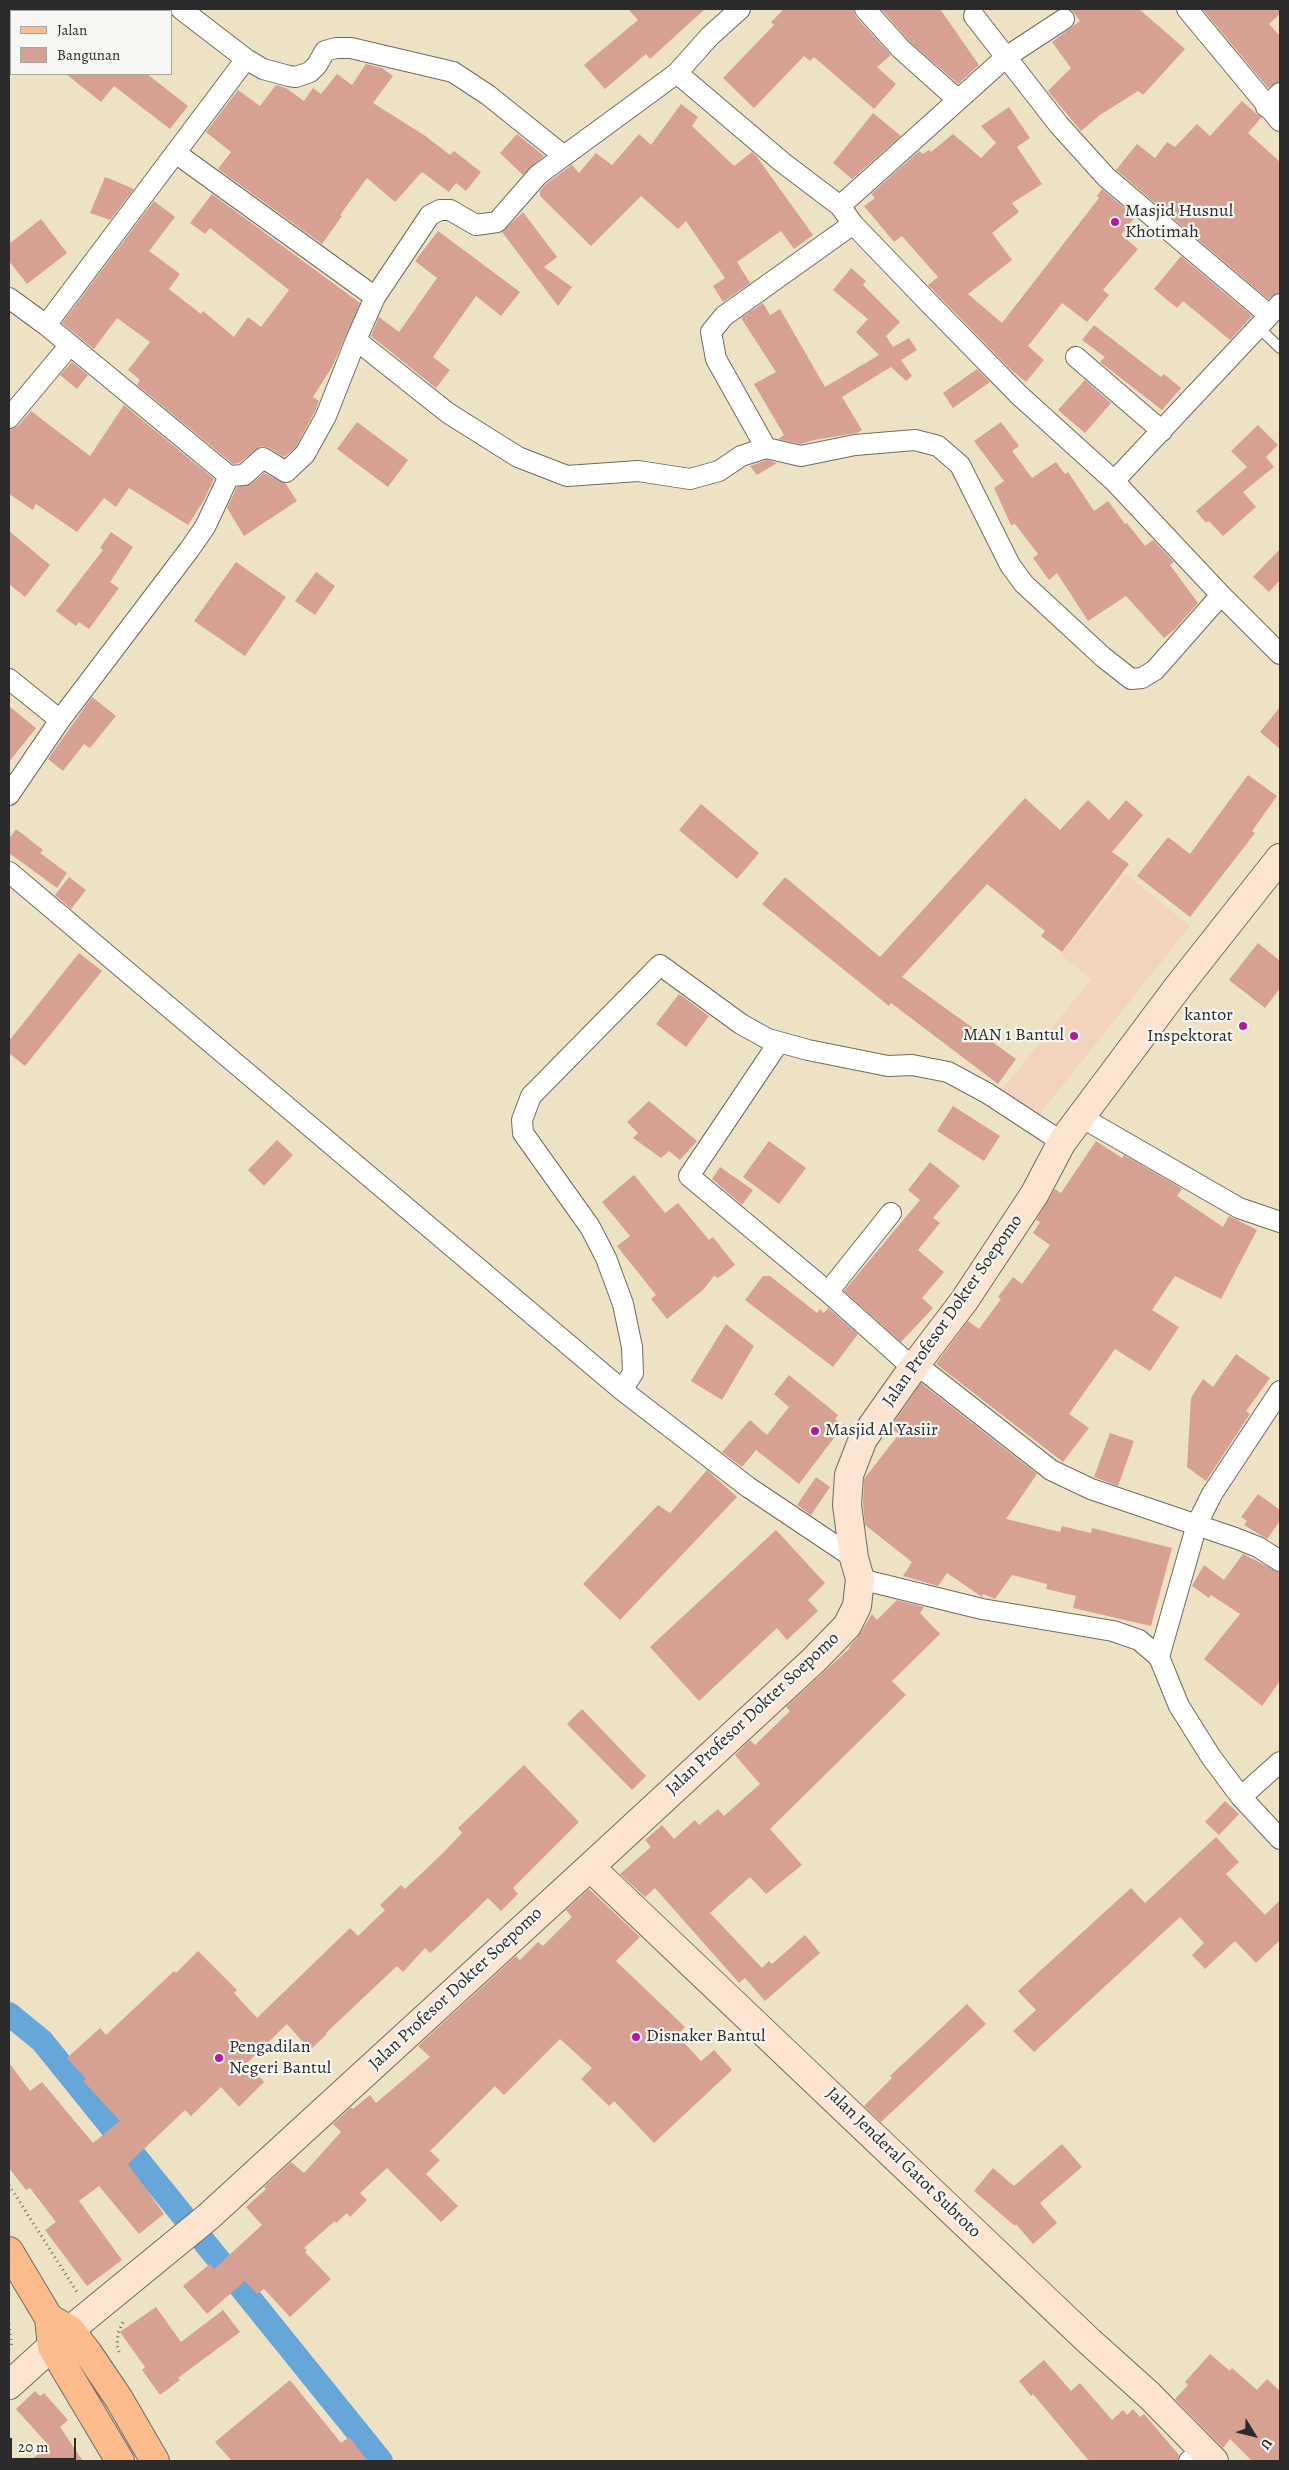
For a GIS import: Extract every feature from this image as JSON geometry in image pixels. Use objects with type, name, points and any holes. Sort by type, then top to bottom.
[{"type":"main road","name":"Jalan Profesor Dokter Soepomo","points":[[9,2385],[57,2332],[170,2248],[208,2217],[590,1867],[835,1639],[853,1615],[860,1593],[847,1505],[848,1475],[863,1439],[996,1254],[1034,1195],[1062,1142],[1178,987],[1280,858]]},
{"type":"main road","name":"Jalan Jenderal Gatot Subroto","points":[[590,1867],[1090,2342],[1149,2395],[1202,2457]]},
{"type":"main road","points":[[9,2251],[57,2332],[120,2461]]},
{"type":"main road","points":[[57,2332],[119,2399],[155,2461]]},
{"type":"street","points":[[181,9],[246,58],[263,68],[296,77],[310,72],[325,51],[336,48],[351,48],[453,72],[488,95],[564,156]]},
{"type":"street","points":[[9,298],[70,345],[229,476],[244,475],[263,458],[286,472],[297,464],[312,442],[326,416],[375,297],[430,215],[440,210],[450,210],[476,225],[497,222],[538,175],[677,73],[710,36],[740,9]]},
{"type":"street","points":[[865,9],[901,49],[958,100]]},
{"type":"street","points":[[1188,9],[1273,100],[1280,121]]},
{"type":"street","points":[[976,11],[1006,57],[1059,125],[1106,177],[1155,221],[1269,316],[1114,481]]},
{"type":"street","points":[[840,206],[1006,57],[1064,19]]},
{"type":"street","points":[[46,326],[177,154],[246,58]]},
{"type":"street","points":[[677,73],[782,162],[840,206],[853,224],[1019,395],[1114,481],[1220,595],[1280,654]]},
{"type":"street","points":[[177,154],[375,297]]},
{"type":"street","points":[[766,448],[716,359],[712,332],[724,316],[853,224]]},
{"type":"street","points":[[356,340],[448,413],[518,457],[567,476],[638,471],[690,479],[719,472],[741,456],[766,448],[801,456],[855,445],[915,440],[927,441],[946,451],[966,474],[1010,565],[1024,584],[1103,658],[1131,679],[1142,678],[1155,670],[1220,595]]},
{"type":"street","points":[[9,418],[70,345]]},
{"type":"street","points":[[1076,357],[1162,430]]},
{"type":"street","points":[[9,795],[60,720],[205,527],[229,476]]},
{"type":"street","points":[[9,679],[60,720]]},
{"type":"street","points":[[9,872],[622,1390],[857,1569],[982,1610],[1113,1631],[1139,1640],[1159,1657],[1179,1706],[1211,1756],[1241,1797],[1280,1839]]},
{"type":"street","points":[[622,1390],[634,1373],[632,1347],[623,1304],[606,1258],[590,1227],[524,1134],[522,1120],[526,1105],[531,1096],[660,965],[741,1024],[768,1039],[808,1050],[888,1066],[912,1065],[948,1072],[987,1093],[1062,1142]]},
{"type":"street","points":[[779,1042],[689,1176],[914,1366],[1051,1470],[1091,1489],[1197,1524],[1258,1548],[1280,1561]]},
{"type":"street","points":[[1081,1117],[1240,1208],[1280,1222]]},
{"type":"street","points":[[828,1292],[891,1213]]},
{"type":"street","points":[[1159,1657],[1197,1524],[1212,1494],[1280,1391]]},
{"type":"street","points":[[1241,1797],[1280,1762]]},
{"type":"lane","points":[[1269,316],[1280,348]]},
{"type":"path","points":[[9,2185],[79,2295]]},
{"type":"path","points":[[9,2324],[13,2342],[12,2354]]},
{"type":"shaded area","name":"MAN 1 Bantul","points":[[1126,874],[1190,926],[1035,1120],[1000,1092],[1091,979],[1061,955]]},
{"type":"building","points":[[628,9],[705,9],[650,59],[646,54],[605,89],[584,65],[638,20]]},
{"type":"building","points":[[784,9],[853,9],[856,17],[891,55],[877,67],[896,84],[874,109],[814,57],[810,61],[804,56],[754,108],[723,78],[774,25],[771,22]]},
{"type":"building","points":[[881,9],[940,9],[979,65],[958,84],[909,41]]},
{"type":"building","points":[[1071,9],[1139,9],[1185,49],[1143,95],[1138,91],[1100,115],[1081,131],[1048,91],[1071,68],[1052,42],[1080,21]]},
{"type":"building","points":[[1280,9],[1280,14],[1269,24],[1280,36],[1280,81],[1268,88],[1203,10]]},
{"type":"building","points":[[366,64],[382,68],[393,76],[373,103],[424,135],[450,155],[454,151],[481,172],[466,191],[456,183],[449,192],[422,172],[395,202],[367,178],[322,244],[218,169],[231,152],[206,132],[238,90],[260,106],[276,85],[286,88],[304,101],[313,88],[321,94],[337,74],[352,85]]},
{"type":"building","points":[[67,75],[148,75],[188,106],[170,129],[114,86],[101,102]]},
{"type":"building","points":[[1242,101],[1261,118],[1248,133],[1280,162],[1280,292],[1268,299],[1116,170],[1137,144],[1155,158],[1167,142],[1175,147],[1197,124],[1210,136]]},
{"type":"building","points":[[681,104],[698,117],[692,126],[734,166],[752,152],[813,235],[794,249],[781,231],[737,262],[750,283],[723,302],[713,286],[725,278],[686,221],[678,229],[641,196],[591,246],[540,196],[540,191],[546,184],[572,165],[579,173],[596,153],[612,165],[639,134],[651,145]]},
{"type":"building","points":[[1009,107],[1030,138],[1017,147],[1042,184],[1012,203],[1019,212],[992,233],[1012,260],[968,294],[1002,323],[1099,198],[1097,196],[1102,189],[1135,217],[1121,235],[1138,249],[1103,290],[1109,295],[1087,322],[1062,303],[1028,346],[1044,360],[1026,382],[1010,369],[928,285],[938,277],[902,236],[894,242],[864,206],[875,198],[871,194],[919,151],[923,154],[929,150],[931,152],[953,134],[981,158],[996,143],[981,126]]},
{"type":"building","points":[[873,113],[901,136],[852,179],[833,163]]},
{"type":"building","points":[[517,134],[544,156],[523,175],[500,153]]},
{"type":"building","points":[[105,177],[134,189],[110,220],[90,213]]},
{"type":"building","points":[[212,194],[360,303],[332,367],[313,397],[319,401],[315,411],[296,447],[284,457],[269,448],[261,446],[239,463],[233,464],[137,385],[140,380],[128,370],[150,342],[117,318],[94,349],[62,323],[154,201],[175,217],[149,251],[180,274],[169,289],[201,314],[203,311],[234,337],[248,317],[261,327],[289,290],[210,228],[205,234],[190,223]]},
{"type":"building","points":[[523,212],[557,257],[544,267],[572,287],[558,306],[502,232]]},
{"type":"building","points":[[41,219],[67,253],[27,284],[9,261],[9,244]]},
{"type":"building","points":[[438,231],[520,292],[501,316],[476,296],[433,357],[450,370],[436,388],[371,336],[379,317],[399,332],[437,278],[415,261]]},
{"type":"building","points":[[1181,256],[1252,316],[1230,340],[1183,301],[1177,308],[1154,289]]},
{"type":"building","points":[[851,268],[866,281],[863,285],[900,322],[886,336],[893,347],[909,338],[917,350],[901,360],[912,376],[906,381],[891,367],[842,397],[862,430],[857,433],[801,444],[778,439],[784,435],[754,384],[776,372],[741,318],[763,303],[770,315],[780,309],[825,387],[879,355],[856,332],[868,319],[833,290]]},
{"type":"building","points":[[1094,325],[1161,377],[1164,374],[1181,388],[1162,410],[1100,362],[1105,357],[1082,340]]},
{"type":"building","points":[[72,362],[88,375],[77,389],[60,375]]},
{"type":"building","points":[[977,369],[990,382],[953,408],[943,393]]},
{"type":"building","points":[[1085,380],[1111,403],[1085,433],[1058,410]]},
{"type":"building","points":[[124,405],[214,479],[204,500],[188,525],[129,488],[116,507],[104,498],[77,532],[36,504],[33,510],[9,494],[9,430],[18,426],[31,411],[90,456]]},
{"type":"building","points":[[357,422],[408,460],[388,487],[337,449]]},
{"type":"building","points":[[1001,422],[1019,446],[1012,451],[1032,478],[1056,462],[1065,474],[1068,472],[1094,511],[1108,501],[1145,546],[1153,540],[1174,562],[1170,565],[1198,603],[1175,629],[1164,638],[1126,596],[1088,621],[1057,573],[1049,580],[1033,558],[1038,554],[1015,524],[1011,525],[994,488],[1004,481],[974,441]]},
{"type":"building","points":[[1258,425],[1278,445],[1266,457],[1274,467],[1243,492],[1256,507],[1223,536],[1209,521],[1206,523],[1196,511],[1247,467],[1231,451]]},
{"type":"building","points":[[767,460],[777,463],[757,475],[750,466]]},
{"type":"building","points":[[264,473],[286,484],[297,501],[244,536],[227,508],[237,487],[251,484]]},
{"type":"building","points":[[9,531],[50,565],[25,597],[9,584]]},
{"type":"building","points":[[111,532],[133,547],[110,582],[119,588],[89,629],[79,622],[76,626],[56,611],[103,550],[100,548]]},
{"type":"building","points":[[1280,549],[1280,580],[1269,592],[1253,577]]},
{"type":"building","points":[[236,562],[286,597],[245,656],[194,621]]},
{"type":"building","points":[[316,572],[335,586],[315,615],[295,601]]},
{"type":"building","points":[[92,697],[116,716],[90,748],[84,744],[63,771],[48,759]]},
{"type":"building","points":[[9,706],[36,728],[9,762]]},
{"type":"building","points":[[1280,707],[1280,749],[1260,732]]},
{"type":"building","points":[[1248,775],[1277,796],[1252,831],[1255,833],[1190,917],[1137,876],[1168,837],[1190,854]]},
{"type":"building","points":[[1025,798],[1060,830],[1088,800],[1109,820],[1126,800],[1143,815],[1112,852],[1129,864],[1062,952],[1041,936],[1045,931],[987,884],[902,977],[1016,1059],[998,1084],[891,1003],[889,1006],[762,904],[785,877],[880,957]]},
{"type":"building","points":[[701,804],[759,853],[737,879],[679,830]]},
{"type":"building","points":[[16,829],[43,850],[40,853],[67,873],[57,888],[9,853],[9,839]]},
{"type":"building","points":[[69,877],[86,890],[71,909],[55,895]]},
{"type":"building","points":[[1258,943],[1280,961],[1280,988],[1265,1008],[1229,980]]},
{"type":"building","points":[[79,953],[102,971],[25,1066],[9,1053],[9,1041]]},
{"type":"building","points":[[679,994],[709,1016],[686,1047],[656,1024]]},
{"type":"building","points":[[649,1101],[697,1141],[680,1160],[669,1151],[661,1158],[633,1138],[638,1133],[627,1122]]},
{"type":"building","points":[[953,1106],[1000,1136],[984,1161],[937,1131]]},
{"type":"building","points":[[277,1140],[293,1155],[264,1186],[248,1170]]},
{"type":"building","points":[[769,1141],[806,1168],[779,1204],[743,1177]]},
{"type":"building","points":[[1096,1141],[1122,1158],[1124,1155],[1182,1189],[1177,1196],[1223,1227],[1229,1216],[1257,1230],[1221,1299],[1175,1276],[1152,1310],[1179,1327],[1150,1371],[1115,1349],[1069,1414],[1089,1428],[1063,1462],[936,1364],[968,1321],[979,1329],[1001,1299],[998,1297],[1013,1277],[1022,1284],[1050,1245],[1033,1233],[1040,1222],[1036,1220],[1055,1189],[1061,1193]]},
{"type":"building","points":[[930,1162],[960,1186],[933,1218],[940,1223],[918,1250],[944,1272],[922,1298],[933,1308],[901,1342],[844,1291],[920,1200],[908,1190]]},
{"type":"building","points":[[720,1167],[753,1190],[742,1205],[712,1179]]},
{"type":"building","points":[[634,1175],[665,1213],[678,1203],[709,1240],[713,1237],[735,1265],[718,1278],[714,1276],[703,1290],[667,1319],[651,1299],[656,1295],[617,1246],[630,1236],[602,1202]]},
{"type":"building","points":[[763,1276],[770,1276],[817,1313],[820,1309],[824,1313],[828,1308],[858,1334],[833,1367],[745,1300]]},
{"type":"building","points":[[726,1324],[754,1346],[722,1400],[691,1381]]},
{"type":"building","points":[[1236,1354],[1270,1378],[1246,1411],[1250,1414],[1206,1481],[1187,1467],[1191,1398],[1203,1379],[1213,1387]]},
{"type":"building","points":[[789,1375],[838,1415],[835,1419],[843,1426],[799,1484],[756,1450],[742,1467],[722,1452],[750,1420],[767,1435],[789,1407],[774,1394]]},
{"type":"building","points":[[921,1383],[1037,1474],[1006,1519],[1060,1532],[1062,1526],[1091,1533],[1092,1528],[1172,1548],[1151,1626],[1073,1608],[1076,1596],[1046,1589],[1047,1584],[1012,1575],[995,1599],[983,1594],[982,1597],[947,1573],[938,1586],[903,1576],[912,1562],[865,1525],[863,1504],[864,1479],[899,1434],[890,1428]]},
{"type":"building","points":[[1110,1433],[1134,1441],[1118,1486],[1094,1477]]},
{"type":"building","points":[[707,1470],[737,1497],[620,1620],[583,1584],[658,1505],[670,1513]]},
{"type":"building","points":[[816,1477],[830,1487],[811,1515],[797,1505]]},
{"type":"building","points":[[1258,1494],[1280,1510],[1280,1521],[1267,1539],[1244,1525],[1247,1521],[1241,1517]]},
{"type":"building","points":[[776,1530],[825,1583],[808,1600],[818,1611],[787,1640],[777,1628],[699,1701],[650,1647]]},
{"type":"building","points":[[1243,1554],[1280,1573],[1280,1681],[1262,1706],[1204,1659],[1240,1614],[1211,1595],[1209,1598],[1192,1586],[1204,1565],[1224,1580]]},
{"type":"building","points":[[897,1600],[924,1607],[920,1613],[940,1634],[892,1681],[906,1695],[770,1829],[802,1865],[766,1894],[750,1877],[710,1913],[762,1968],[769,1961],[772,1964],[805,1935],[820,1953],[765,2001],[745,1978],[739,1983],[655,1888],[645,1897],[620,1874],[651,1847],[645,1840],[662,1825],[674,1839],[695,1820],[699,1825],[718,1809],[724,1816],[760,1784],[735,1755],[750,1740],[755,1745],[790,1711],[786,1707],[850,1648],[872,1614],[877,1620]]},
{"type":"building","points":[[582,1709],[646,1776],[632,1790],[567,1724]]},
{"type":"building","points":[[524,1765],[579,1822],[513,1888],[518,1894],[501,1911],[488,1898],[430,1953],[425,1948],[403,1972],[397,1966],[310,2050],[287,2024],[247,2063],[264,2082],[239,2107],[221,2087],[191,2116],[185,2110],[128,2164],[164,2214],[139,2234],[99,2186],[79,2201],[122,2260],[87,2286],[45,2230],[56,2222],[30,2188],[26,2190],[9,2168],[9,2063],[30,2091],[42,2082],[93,2143],[120,2121],[83,2081],[86,2079],[67,2058],[100,2028],[106,2035],[198,1951],[237,1990],[234,1993],[257,2018],[350,1928],[358,1936],[385,1910],[380,1905],[401,1885],[405,1889],[443,1853],[462,1833],[458,1828]]},
{"type":"building","points":[[1225,1801],[1239,1814],[1219,1835],[1205,1822]]},
{"type":"building","points":[[1216,1837],[1239,1862],[1226,1874],[1265,1915],[1280,1900],[1280,1940],[1256,1963],[1235,1941],[1205,1969],[1192,1955],[1204,1943],[1180,1917],[1034,2052],[1013,2031],[1036,2010],[1018,1991],[1131,1888],[1145,1903]]},
{"type":"building","points":[[589,1889],[640,1937],[616,1961],[685,2027],[677,2035],[701,2061],[714,2050],[732,2070],[654,2143],[614,2101],[609,2106],[581,2079],[592,2068],[560,2039],[504,2095],[495,2086],[430,2151],[440,2160],[426,2174],[458,2206],[441,2222],[387,2168],[360,2193],[367,2200],[350,2217],[347,2213],[336,2223],[335,2221],[304,2248],[307,2250],[305,2252],[331,2279],[290,2317],[264,2289],[257,2294],[245,2281],[207,2314],[183,2286],[210,2264],[214,2269],[262,2225],[246,2207],[291,2162],[304,2173],[341,2132],[333,2124],[351,2107],[353,2109],[370,2095],[376,2103],[430,2057],[418,2046],[516,1956],[520,1960],[538,1942],[543,1946],[572,1917],[566,1910]]},
{"type":"building","points":[[967,2004],[986,2024],[881,2122],[864,2106],[892,2078],[890,2076]]},
{"type":"building","points":[[1062,2144],[1082,2167],[1040,2203],[1057,2223],[1033,2244],[1016,2224],[1015,2226],[974,2191],[993,2168],[1014,2186]]},
{"type":"building","points":[[156,2307],[181,2342],[223,2310],[240,2332],[178,2378],[180,2380],[160,2395],[142,2370],[145,2367],[120,2332]]},
{"type":"building","points":[[1210,2354],[1230,2371],[1232,2368],[1257,2390],[1267,2379],[1280,2391],[1280,2461],[1252,2461],[1230,2439],[1223,2448],[1175,2399],[1188,2385],[1185,2382]]},
{"type":"building","points":[[1044,2360],[1071,2391],[1080,2383],[1112,2420],[1123,2410],[1127,2415],[1133,2409],[1140,2417],[1144,2414],[1179,2455],[1177,2461],[1089,2461],[1033,2394],[1031,2396],[1019,2381]]},
{"type":"building","points":[[290,2380],[341,2443],[349,2437],[368,2461],[232,2461],[215,2442]]},
{"type":"building","points":[[35,2391],[40,2396],[44,2393],[68,2420],[60,2427],[83,2461],[28,2461],[50,2447],[16,2409]]},
{"type":"waterway","points":[[9,2014],[42,2041],[381,2461]]},
{"type":"place","name":"Masjid Husnul Khotimah","points":[[1115,222]]},
{"type":"place","name":"kantor Inspektorat","points":[[1243,1026]]},
{"type":"place","name":"MAN 1 Bantul","points":[[1074,1036]]},
{"type":"place","name":"Masjid Al Yasiir","points":[[815,1431]]},
{"type":"place","name":"Disnaker Bantul","points":[[636,2037]]},
{"type":"place","name":"Pengadilan Negeri Bantul","points":[[219,2058]]}]
